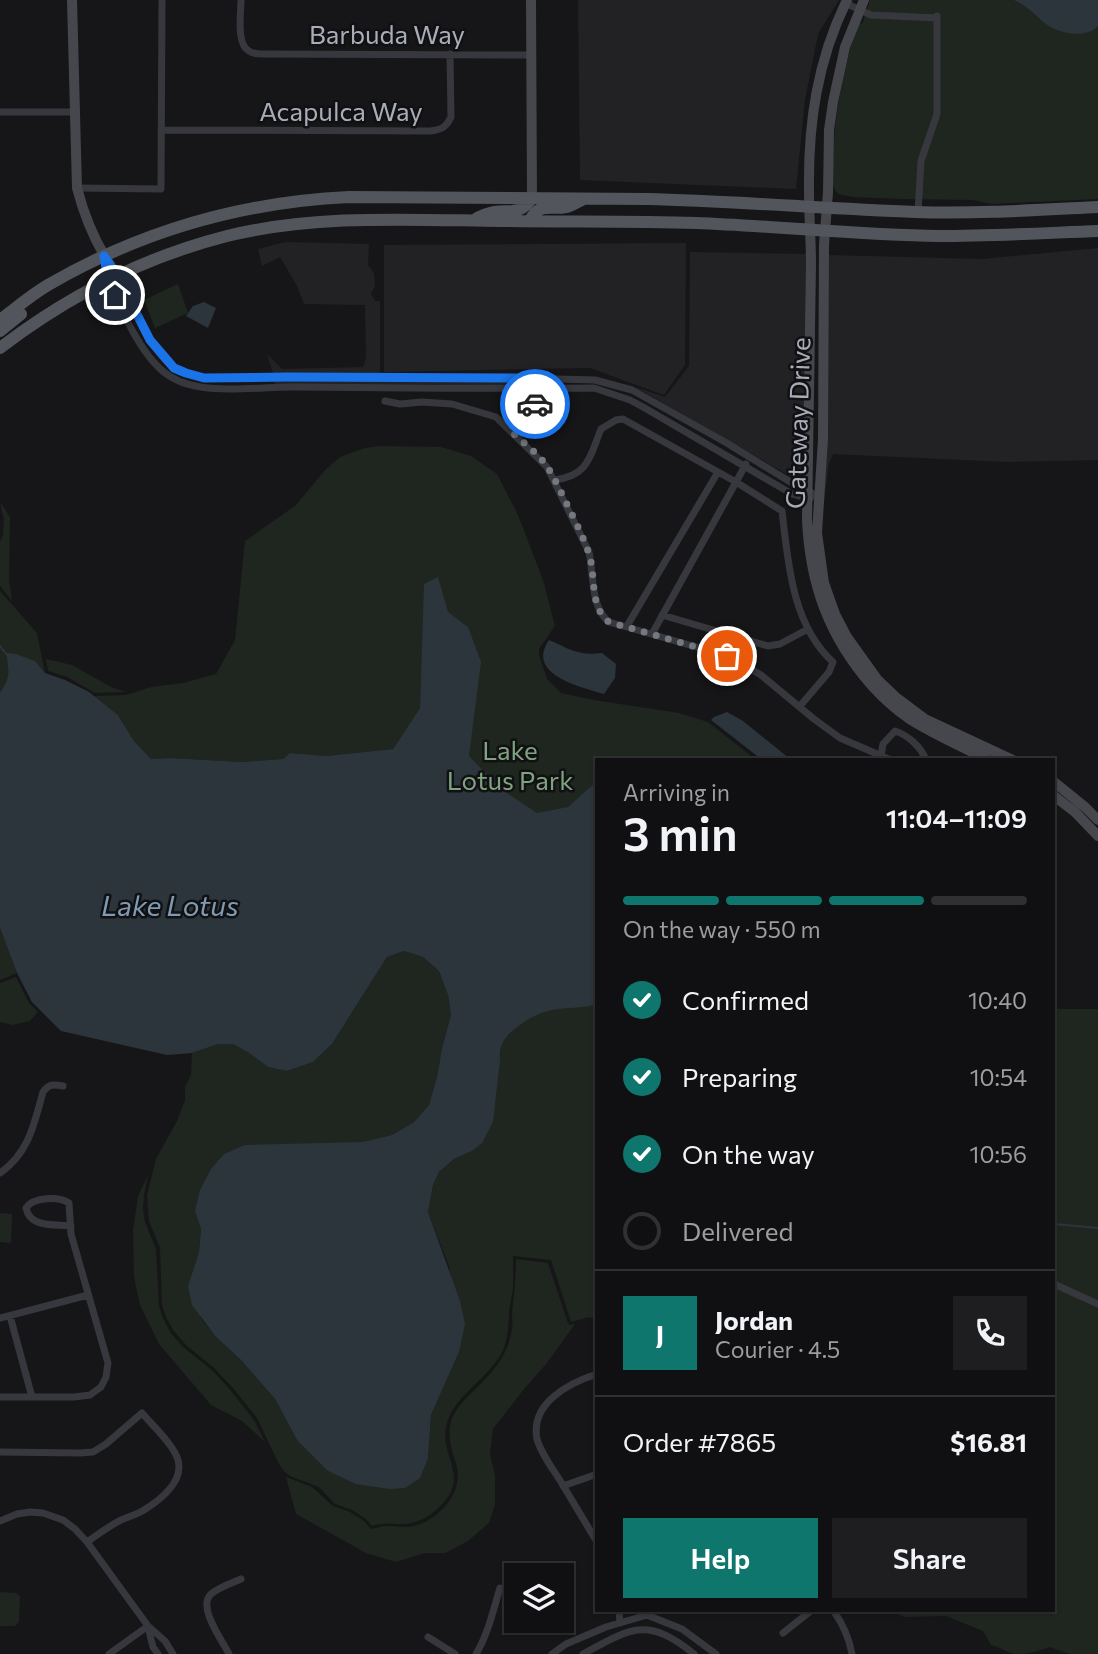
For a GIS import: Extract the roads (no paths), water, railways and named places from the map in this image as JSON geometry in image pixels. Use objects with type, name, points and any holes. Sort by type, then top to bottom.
[{"type":"main road","points":[[0,320],[47,286],[132,243],[193,222],[286,202],[349,197],[585,198],[697,200],[918,212],[1098,208]]},
{"type":"main road","points":[[466,221],[493,212],[521,209],[532,198]]},
{"type":"main road","points":[[530,221],[540,209],[567,207],[585,198]]},
{"type":"main road","points":[[0,348],[48,314],[112,278],[198,244],[288,225],[348,221],[697,223],[941,236],[1098,231]]},
{"type":"main road","points":[[0,331],[34,303],[47,286]]},
{"type":"street","points":[[72,0],[77,188],[86,217],[141,346],[168,376],[203,388],[594,388],[630,400],[792,494],[811,495]]},
{"type":"street","points":[[77,188],[161,189],[162,0]]},
{"type":"street","name":"Barbuda Way","points":[[241,0],[240,35],[245,49],[250,52],[530,55]]},
{"type":"street","points":[[531,0],[532,198]]},
{"type":"street","points":[[846,2],[861,5],[866,13],[883,16],[937,17],[937,114],[921,161],[918,212]]},
{"type":"street","name":"Gateway Drive","points":[[846,2],[830,37],[816,88],[810,134],[811,495],[808,550],[826,615],[851,660],[884,698],[907,718],[985,758]]},
{"type":"street","name":"Gateway Drive","points":[[861,5],[845,47],[832,102],[829,130],[822,454],[811,495],[824,583],[847,637],[877,678],[897,698],[925,719],[1009,758]]},
{"type":"street","name":"Acapulca Way","points":[[161,130],[439,130],[447,125],[451,117],[450,54]]},
{"type":"street","points":[[0,112],[74,112]]},
{"type":"street","points":[[112,278],[150,340],[174,368],[186,373],[204,378],[595,380],[632,390],[811,495]]},
{"type":"street","points":[[810,374],[823,374]]},
{"type":"street","points":[[511,431],[524,424],[529,407],[526,378]]},
{"type":"street","points":[[529,407],[536,401],[536,378]]},
{"type":"street","points":[[385,401],[400,404],[452,404],[496,417],[547,467],[554,480],[589,552],[595,597],[604,618],[609,622],[727,656],[748,666],[840,738],[887,758]]},
{"type":"street","points":[[554,480],[582,471],[601,429],[623,419],[782,510],[793,589],[808,629],[818,646],[833,662],[829,672],[800,706]]},
{"type":"street","points":[[652,634],[749,457]]},
{"type":"street","points":[[627,626],[718,472]]},
{"type":"street","points":[[662,615],[768,646],[780,644],[808,629]]},
{"type":"street","points":[[881,755],[883,744],[895,732],[908,738],[921,750],[925,758]]},
{"type":"street","points":[[1055,783],[1098,820]]},
{"type":"street","points":[[1055,797],[1075,812],[1098,836]]},
{"type":"street","points":[[0,1173],[15,1160],[29,1140],[43,1093],[48,1086],[63,1086]]},
{"type":"street","points":[[0,1396],[90,1395],[101,1387],[106,1377],[108,1363],[71,1234],[71,1226],[69,1203],[64,1199],[40,1200],[30,1202],[26,1208],[27,1216],[34,1222],[71,1226]]},
{"type":"street","points":[[1055,1284],[1098,1304]]},
{"type":"street","points":[[0,1318],[88,1295]]},
{"type":"street","points":[[9,1316],[32,1396]]},
{"type":"street","points":[[595,1375],[560,1390],[546,1404],[537,1427],[537,1440],[545,1456],[595,1539]]},
{"type":"street","points":[[0,1452],[93,1452],[142,1413],[173,1449],[179,1468],[176,1479],[155,1503],[119,1521],[87,1542]]},
{"type":"street","points":[[563,1486],[595,1475]]},
{"type":"street","points":[[0,1521],[17,1514],[43,1513],[63,1520],[75,1529],[148,1626],[166,1641],[173,1654]]},
{"type":"street","points":[[229,1654],[207,1614],[205,1605],[213,1593],[241,1578]]},
{"type":"street","points":[[476,1654],[490,1624],[500,1588]]},
{"type":"street","points":[[619,1612],[620,1623]]},
{"type":"street","points":[[783,1633],[809,1612]]},
{"type":"street","points":[[834,1612],[850,1640],[852,1654]]},
{"type":"street","points":[[552,1654],[566,1644],[647,1615],[682,1629],[716,1654]]},
{"type":"street","points":[[109,1654],[148,1626]]},
{"type":"street","points":[[148,1626],[153,1647],[158,1654]]},
{"type":"street","points":[[583,1654],[621,1634],[646,1629],[663,1633],[694,1654]]},
{"type":"street","points":[[428,1637],[455,1654]]},
{"type":"water","points":[[1014,0],[1098,0],[1098,26],[1080,34],[1058,30]]},
{"type":"water","points":[[204,302],[216,308],[208,328],[186,316],[193,306]]},
{"type":"water","name":"Lake Lotus","points":[[438,577],[448,612],[468,627],[481,662],[469,756],[501,789],[537,813],[568,807],[595,783],[595,1005],[542,1013],[525,1021],[509,1034],[501,1049],[493,1122],[482,1143],[454,1159],[439,1172],[433,1185],[428,1212],[460,1301],[465,1324],[459,1352],[431,1415],[428,1458],[420,1478],[405,1488],[389,1489],[356,1484],[328,1471],[297,1440],[275,1399],[241,1360],[215,1336],[192,1305],[188,1286],[199,1252],[201,1229],[195,1211],[200,1190],[211,1169],[224,1154],[245,1145],[362,1142],[392,1135],[414,1122],[429,1105],[451,1015],[448,995],[439,971],[423,957],[404,951],[387,957],[332,1044],[313,1062],[287,1071],[268,1067],[233,1044],[218,1044],[192,1053],[167,1055],[61,1031],[32,1002],[17,973],[0,928],[0,692],[8,674],[6,653],[35,661],[45,673],[89,692],[118,715],[134,741],[151,759],[242,762],[283,759],[290,753],[326,756],[393,749],[420,708],[424,584]]},
{"type":"water","points":[[549,640],[580,653],[602,653],[616,664],[615,678],[604,694],[570,683],[550,671],[544,662],[544,652]]},
{"type":"water","points":[[727,712],[743,721],[789,758],[760,758],[711,720]]},
{"type":"waterway","points":[[0,646],[7,655]]},
{"type":"waterway","points":[[1055,1224],[1098,1228]]},
{"type":"park label","name":"Lake Lotus Park","points":[[510,764]]}]
